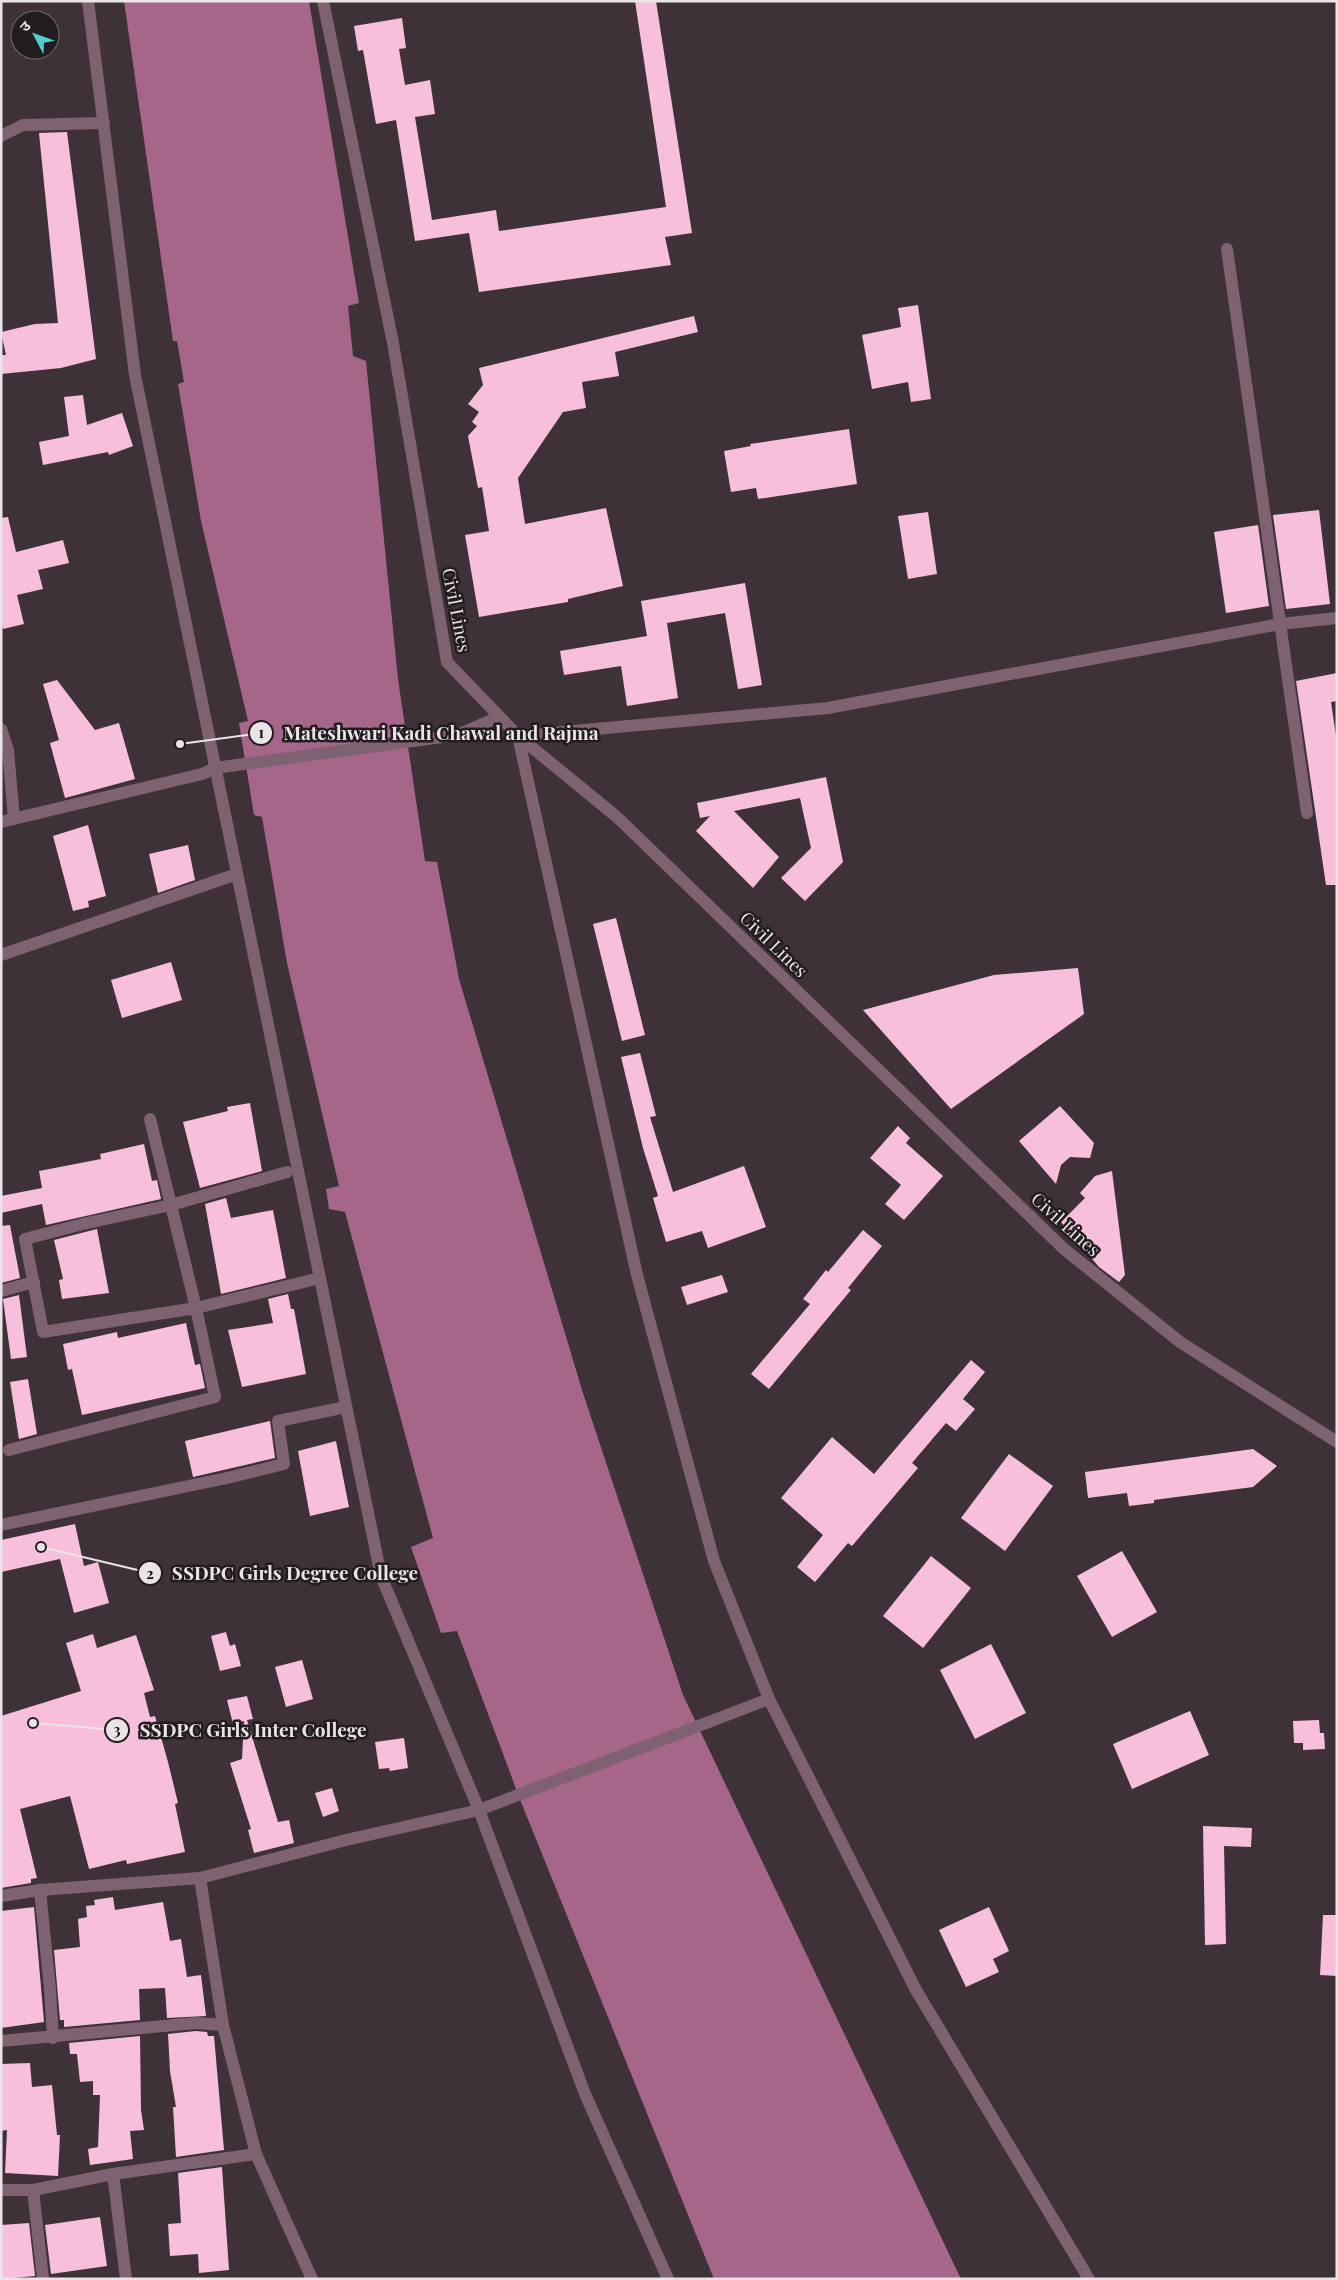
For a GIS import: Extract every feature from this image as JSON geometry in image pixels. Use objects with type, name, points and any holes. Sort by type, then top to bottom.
[{"type":"street","points":[[88,1],[136,376],[381,1576],[479,1810],[585,2094],[668,2279]]},
{"type":"street","name":"Civil Lines","points":[[323,1],[393,342],[448,662],[518,736],[617,817],[1064,1249],[1180,1342],[1337,1442]]},
{"type":"street","points":[[1,136],[23,125],[104,123]]},
{"type":"street","points":[[1227,249],[1307,813]]},
{"type":"street","points":[[1089,2279],[916,1990],[769,1699],[714,1561],[637,1275],[518,736],[828,708],[1280,624],[1337,618]]},
{"type":"street","points":[[1,729],[8,750],[7,820],[202,774],[216,768],[458,735],[499,717]]},
{"type":"street","points":[[1,955],[237,874]]},
{"type":"street","points":[[9,1450],[215,1397],[196,1308],[150,1119]]},
{"type":"street","points":[[287,1172],[171,1205],[87,1222],[25,1239],[43,1332],[196,1308],[320,1278]]},
{"type":"street","points":[[1,1291],[34,1282]]},
{"type":"street","points":[[1,1524],[226,1478],[284,1464],[278,1421],[346,1407]]},
{"type":"street","points":[[1,1896],[40,1890],[200,1878],[346,1840],[479,1810],[769,1699]]},
{"type":"street","points":[[200,1878],[223,2025],[256,2154],[312,2279]]},
{"type":"street","points":[[40,1890],[50,1989],[52,2038]]},
{"type":"street","points":[[1,2041],[52,2038],[196,2023],[223,2025]]},
{"type":"street","points":[[1,2190],[33,2190],[113,2174],[256,2154]]},
{"type":"street","points":[[113,2174],[126,2279]]},
{"type":"street","points":[[33,2190],[43,2279]]},
{"type":"shaded area","points":[[124,1],[309,1],[359,303],[348,306],[353,356],[366,361],[398,679],[425,861],[437,862],[459,979],[582,1390],[683,1695],[961,2279],[714,2279],[521,1802],[457,1631],[441,1633],[411,1547],[433,1538],[345,1212],[329,1209],[326,1189],[339,1186],[287,963],[262,817],[254,815],[239,723],[248,721],[201,521],[178,384],[184,382],[177,341],[173,341]]},
{"type":"building","points":[[635,1],[656,1],[692,233],[665,237],[671,265],[479,292],[469,233],[415,241],[396,120],[376,124],[363,50],[358,51],[354,26],[402,18],[406,48],[399,49],[405,85],[430,80],[435,114],[415,117],[432,220],[496,210],[499,231],[666,207]]},
{"type":"building","points":[[67,132],[96,359],[61,368],[1,374],[1,355],[6,355],[1,332],[35,324],[58,323],[39,133]]},
{"type":"building","points":[[918,305],[931,399],[911,402],[908,382],[872,389],[862,335],[901,327],[898,308]]},
{"type":"building","points":[[694,316],[698,332],[615,352],[619,376],[582,382],[586,408],[563,412],[518,478],[525,524],[606,508],[623,586],[568,599],[568,602],[479,617],[465,535],[489,531],[482,487],[478,488],[468,436],[477,426],[472,422],[479,412],[468,404],[483,385],[479,368]]},
{"type":"building","points":[[83,395],[87,425],[122,413],[133,446],[109,455],[108,452],[43,465],[39,442],[69,436],[64,397]]},
{"type":"building","points":[[849,429],[857,484],[758,499],[756,488],[731,492],[724,451],[751,446],[750,444]]},
{"type":"building","points":[[1319,510],[1330,604],[1286,609],[1273,515]]},
{"type":"building","points":[[928,512],[937,574],[908,579],[898,516]]},
{"type":"building","points":[[8,517],[16,552],[63,540],[69,563],[38,570],[43,589],[17,595],[24,624],[3,629],[1,621],[1,518]]},
{"type":"building","points":[[1258,525],[1269,606],[1226,613],[1214,532]]},
{"type":"building","points":[[745,583],[762,685],[738,689],[725,613],[667,623],[678,698],[627,706],[621,666],[564,675],[560,651],[647,636],[641,601]]},
{"type":"building","points":[[1337,673],[1337,701],[1331,702],[1337,743],[1337,885],[1326,885],[1296,681]]},
{"type":"building","points":[[57,680],[95,730],[119,723],[135,779],[65,798],[50,743],[59,740],[43,684]]},
{"type":"building","points":[[826,777],[843,862],[805,901],[781,878],[811,848],[800,798],[734,811],[779,857],[753,888],[696,831],[710,816],[700,818],[697,803]]},
{"type":"building","points":[[88,825],[106,896],[88,901],[89,907],[73,911],[53,836]]},
{"type":"building","points":[[188,845],[195,880],[158,893],[149,854]]},
{"type":"building","points":[[616,918],[645,1035],[622,1041],[593,924]]},
{"type":"building","points":[[171,962],[182,1000],[122,1018],[111,980]]},
{"type":"building","points":[[1078,968],[1084,1014],[951,1109],[863,1010],[994,975]]},
{"type":"building","points":[[640,1053],[656,1116],[650,1117],[673,1192],[744,1166],[766,1227],[708,1248],[702,1231],[666,1242],[653,1198],[658,1196],[643,1148],[621,1057]]},
{"type":"building","points":[[250,1103],[262,1171],[200,1188],[183,1122],[228,1111],[227,1107]]},
{"type":"building","points":[[1060,1106],[1094,1143],[1090,1158],[1070,1157],[1061,1165],[1056,1184],[1019,1141]]},
{"type":"building","points":[[898,1126],[910,1138],[906,1143],[943,1176],[904,1220],[885,1204],[901,1185],[870,1158]]},
{"type":"building","points":[[144,1144],[152,1181],[157,1180],[161,1199],[46,1225],[42,1204],[1,1213],[1,1196],[42,1188],[39,1171],[101,1159],[100,1154]]},
{"type":"building","points":[[1112,1171],[1125,1275],[1119,1282],[1099,1267],[1061,1222],[1085,1198],[1080,1193],[1095,1176]]},
{"type":"building","points":[[226,1198],[231,1218],[273,1210],[286,1278],[221,1294],[205,1204]]},
{"type":"building","points":[[10,1225],[20,1278],[1,1283],[1,1226]]},
{"type":"building","points":[[97,1229],[109,1293],[62,1299],[59,1280],[63,1279],[54,1240]]},
{"type":"building","points":[[863,1230],[882,1246],[848,1288],[851,1290],[769,1389],[751,1374],[810,1304],[803,1299],[826,1270],[828,1272]]},
{"type":"building","points":[[722,1275],[728,1292],[687,1305],[681,1287]]},
{"type":"building","points":[[288,1294],[291,1309],[294,1309],[306,1374],[242,1387],[228,1330],[273,1323],[268,1299]]},
{"type":"building","points":[[19,1295],[27,1357],[11,1359],[3,1299]]},
{"type":"building","points":[[186,1323],[195,1365],[200,1364],[205,1388],[82,1415],[72,1369],[68,1370],[63,1344],[117,1332],[118,1338]]},
{"type":"building","points":[[971,1360],[985,1372],[963,1399],[975,1409],[956,1431],[946,1423],[912,1463],[918,1468],[852,1546],[848,1543],[815,1582],[797,1567],[823,1535],[781,1498],[832,1437],[874,1474]]},
{"type":"building","points":[[28,1379],[37,1434],[19,1439],[10,1382]]},
{"type":"building","points":[[270,1421],[275,1458],[193,1477],[185,1441]]},
{"type":"building","points":[[336,1441],[349,1507],[310,1516],[298,1451]]},
{"type":"building","points":[[1253,1449],[1277,1466],[1253,1487],[1154,1500],[1154,1503],[1129,1506],[1127,1493],[1088,1498],[1085,1472]]},
{"type":"building","points":[[1009,1454],[1053,1486],[1005,1551],[961,1518]]},
{"type":"building","points":[[75,1524],[84,1566],[98,1562],[109,1603],[74,1613],[60,1559],[1,1572],[1,1540]]},
{"type":"building","points":[[1122,1551],[1157,1612],[1112,1637],[1077,1576]]},
{"type":"building","points":[[931,1556],[971,1588],[923,1648],[883,1616]]},
{"type":"building","points":[[226,1632],[230,1646],[235,1644],[241,1666],[220,1671],[211,1636]]},
{"type":"building","points":[[93,1634],[97,1648],[136,1635],[154,1690],[144,1693],[150,1717],[155,1716],[168,1762],[178,1803],[175,1804],[185,1852],[127,1864],[126,1860],[89,1869],[70,1796],[20,1809],[37,1878],[31,1879],[31,1883],[1,1888],[1,1716],[81,1691],[66,1643]]},
{"type":"building","points":[[991,1644],[1026,1713],[975,1739],[940,1670]]},
{"type":"building","points":[[302,1660],[313,1699],[286,1707],[275,1667]]},
{"type":"building","points":[[247,1696],[253,1719],[247,1720],[278,1822],[289,1820],[294,1843],[254,1853],[248,1830],[251,1829],[230,1763],[242,1759],[244,1721],[233,1724],[227,1700]]},
{"type":"building","points":[[1190,1711],[1209,1755],[1132,1789],[1113,1744]]},
{"type":"building","points":[[1319,1720],[1320,1733],[1324,1733],[1325,1749],[1303,1750],[1303,1743],[1294,1743],[1293,1721]]},
{"type":"building","points":[[404,1738],[408,1768],[390,1771],[389,1768],[379,1769],[375,1742]]},
{"type":"building","points":[[332,1788],[339,1811],[323,1817],[315,1793]]},
{"type":"building","points":[[1203,1826],[1252,1828],[1251,1847],[1224,1846],[1226,1944],[1205,1945]]},
{"type":"building","points":[[113,1897],[115,1910],[163,1902],[170,1941],[181,1939],[187,1977],[201,1975],[206,2016],[167,2018],[165,1988],[139,1989],[140,2020],[64,2027],[64,2020],[60,2020],[54,1950],[80,1947],[78,1919],[87,1917],[86,1906],[95,1905],[94,1900]]},
{"type":"building","points":[[34,1907],[44,2022],[1,2028],[1,1911]]},
{"type":"building","points":[[989,1907],[1009,1951],[993,1959],[999,1972],[966,1987],[939,1930]]},
{"type":"building","points":[[1323,1915],[1337,1915],[1337,1976],[1320,1975]]},
{"type":"building","points":[[196,2031],[207,2032],[208,2036],[214,2036],[224,2150],[176,2157],[173,2107],[176,2107],[170,2071],[168,2034]]},
{"type":"building","points":[[140,2036],[141,2110],[144,2130],[130,2131],[133,2159],[90,2165],[88,2149],[98,2147],[100,2095],[93,2095],[93,2081],[80,2082],[77,2054],[70,2054],[69,2043]]},
{"type":"building","points":[[30,2063],[32,2087],[52,2085],[57,2135],[60,2135],[58,2176],[5,2173],[7,2130],[1,2131],[1,2064]]},
{"type":"building","points":[[222,2167],[229,2270],[199,2273],[198,2254],[170,2256],[168,2224],[181,2223],[178,2173]]},
{"type":"building","points":[[100,2217],[107,2266],[51,2274],[45,2225]]},
{"type":"building","points":[[29,2223],[35,2276],[2,2279],[1,2225]]},
{"type":"place","name":"Mateshwari Kadi Chawal and Rajma","points":[[180,744]]},
{"type":"place","name":"SSDPC Girls Degree College","points":[[41,1547]]},
{"type":"place","name":"SSDPC Girls Inter College","points":[[33,1723]]}]
